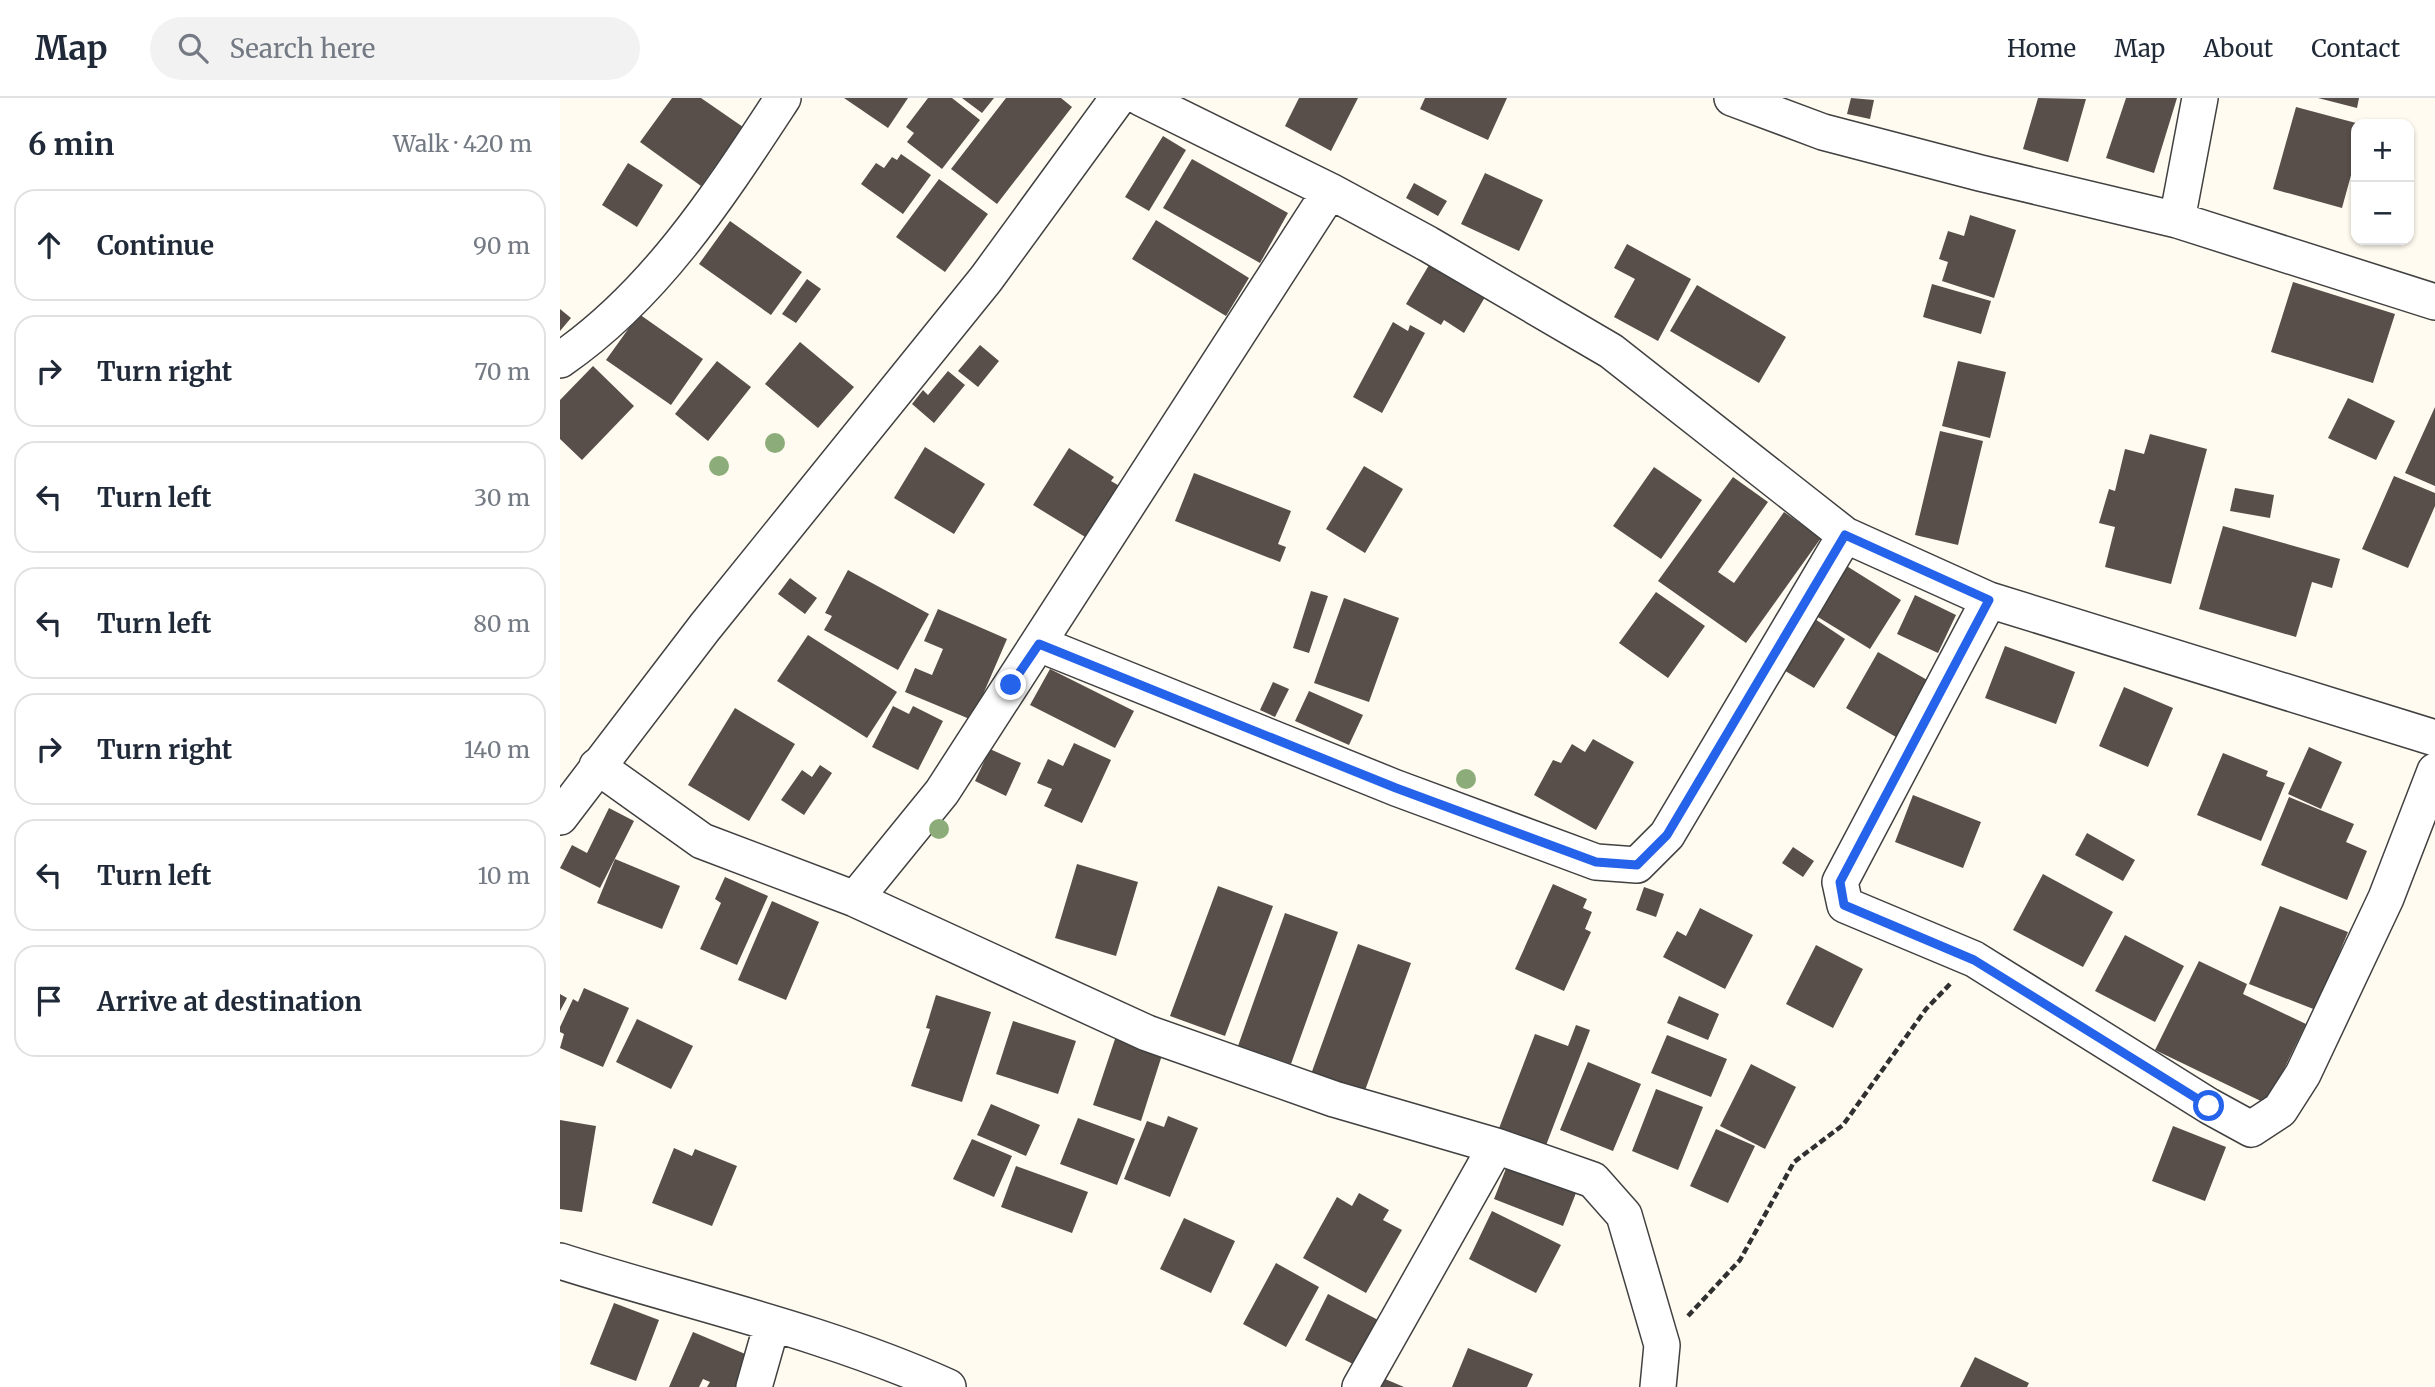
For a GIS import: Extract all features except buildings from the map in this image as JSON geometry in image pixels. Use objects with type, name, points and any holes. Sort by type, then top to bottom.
[{"type":"street","points":[[560,360],[587,342],[660,270],[717,199],[783,98]]},
{"type":"street","points":[[560,817],[597,766],[819,484],[986,279],[1118,98]]},
{"type":"street","points":[[1141,98],[1330,191],[1428,244],[1611,351],[1845,535],[1989,600],[2435,738]]},
{"type":"street","points":[[1732,98],[1823,132],[2177,220],[2435,302]]},
{"type":"street","points":[[2177,220],[2200,98]]},
{"type":"street","points":[[855,900],[942,792],[1330,191]]},
{"type":"street","points":[[1039,644],[1384,783],[1583,858],[1596,862],[1637,865],[1667,835],[1845,535]]},
{"type":"street","points":[[1989,600],[1840,882],[1844,905],[1974,960],[2209,1106],[2251,1129],[2280,1110],[2303,1074],[2386,898],[2435,771]]},
{"type":"street","points":[[597,766],[702,841],[855,900],[1147,1033],[1334,1099],[1496,1146],[1593,1180],[1624,1215],[1662,1345],[1658,1387]]},
{"type":"street","points":[[1360,1387],[1496,1146]]},
{"type":"street","points":[[560,1261],[900,1365],[948,1387]]},
{"type":"street","points":[[754,1387],[772,1324]]},
{"type":"path","points":[[1662,1345],[1740,1260],[1794,1162],[1843,1125],[1926,1009],[1974,960]]},
{"type":"route","points":[[1011,685],[1039,644],[1396,788],[1596,862],[1637,865],[1667,835],[1845,535],[1989,600],[1840,882],[1844,905],[1974,960],[2209,1106]]}]
